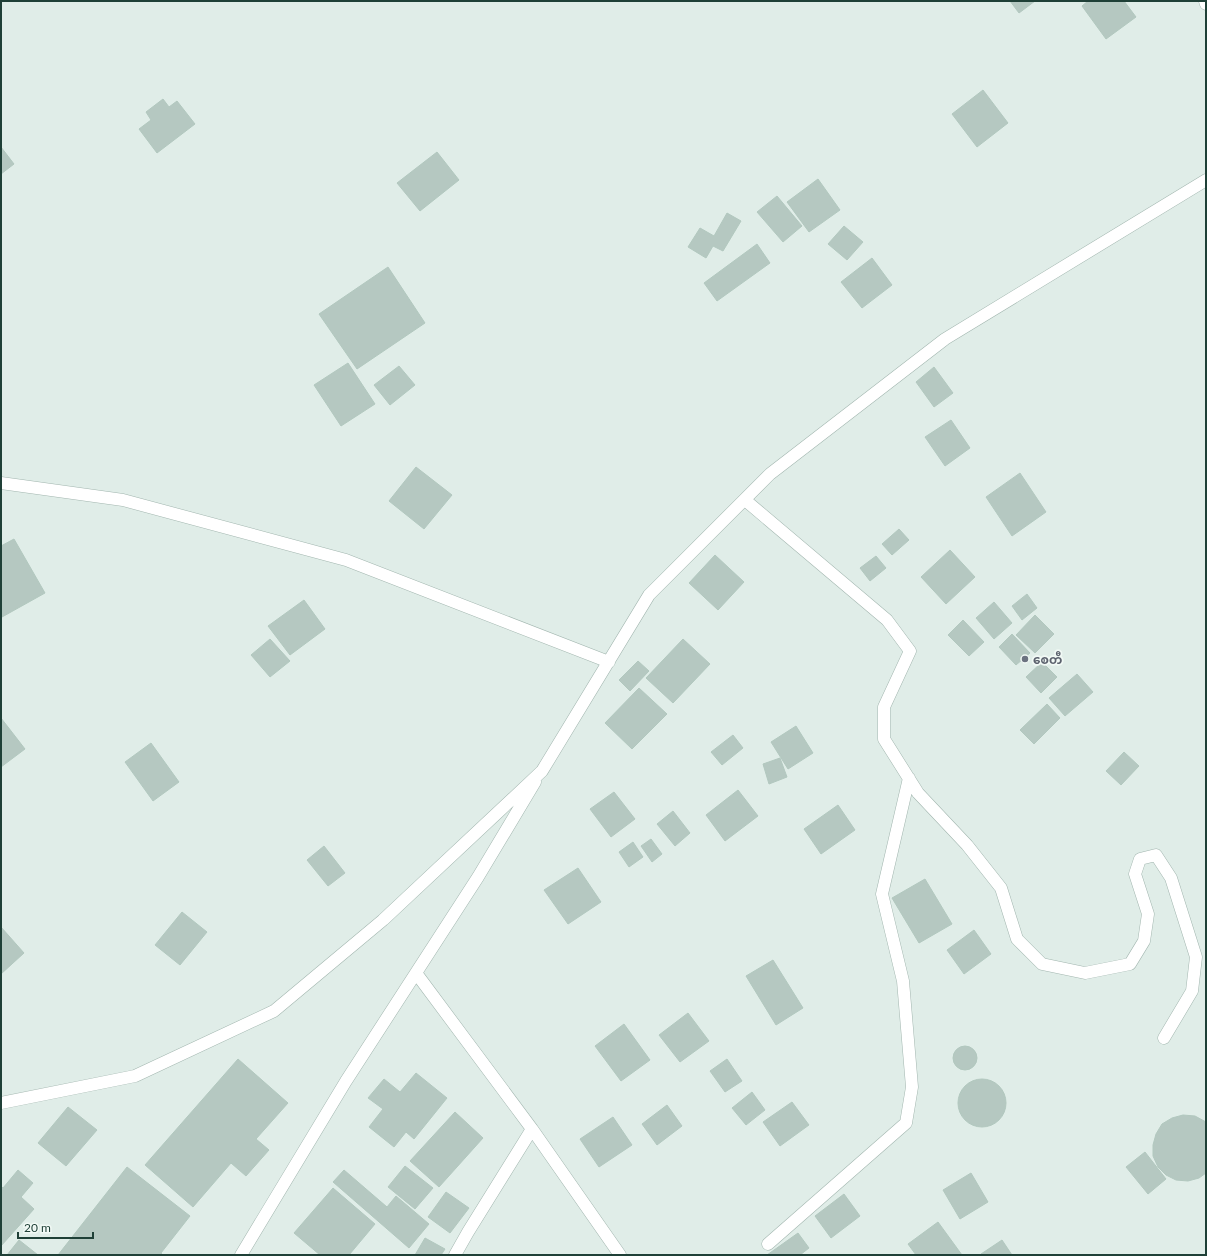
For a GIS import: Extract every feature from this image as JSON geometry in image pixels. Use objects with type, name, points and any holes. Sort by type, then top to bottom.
[{"type":"street","points":[[241,1255],[346,1081],[478,877],[649,595],[770,474],[945,339],[1206,180]]},
{"type":"street","points":[[1,483],[123,500],[346,560],[609,662]]},
{"type":"street","points":[[745,500],[887,620],[910,651],[884,707],[884,739],[918,793],[1002,888],[1016,939],[1042,964],[1085,973],[1130,964],[1144,941],[1148,914],[1135,874],[1140,859],[1156,855],[1171,878],[1196,957],[1192,991],[1164,1038]]},
{"type":"street","points":[[1,1103],[135,1076],[274,1011],[383,920],[542,771]]},
{"type":"street","points":[[768,1244],[906,1123],[912,1087],[902,981],[882,894],[909,778]]},
{"type":"street","points":[[416,973],[532,1129],[620,1255]]},
{"type":"street","points":[[455,1255],[532,1129]]},
{"type":"building","points":[[1010,1],[1035,1],[1019,13]]},
{"type":"building","points":[[1088,1],[1124,1],[1136,17],[1106,39],[1082,6]]},
{"type":"building","points":[[983,90],[1008,123],[977,147],[952,114]]},
{"type":"building","points":[[163,99],[169,107],[177,101],[195,124],[157,153],[139,129],[151,120],[146,112]]},
{"type":"building","points":[[1,147],[14,164],[1,174]]},
{"type":"building","points":[[437,152],[459,180],[420,211],[397,183]]},
{"type":"building","points":[[818,179],[840,210],[809,232],[787,202]]},
{"type":"building","points":[[777,196],[802,226],[783,242],[757,212]]},
{"type":"building","points":[[727,213],[741,221],[723,251],[713,246],[706,258],[688,247],[700,228],[714,236]]},
{"type":"building","points":[[844,226],[863,242],[847,260],[828,244]]},
{"type":"building","points":[[757,244],[770,263],[717,301],[704,283]]},
{"type":"building","points":[[872,258],[892,285],[862,308],[841,282]]},
{"type":"building","points":[[388,267],[425,323],[357,369],[319,314]]},
{"type":"building","points":[[348,363],[375,404],[341,426],[314,385]]},
{"type":"building","points":[[399,366],[415,385],[390,405],[374,385]]},
{"type":"building","points":[[934,367],[953,393],[934,407],[916,382]]},
{"type":"building","points":[[951,420],[970,448],[945,466],[925,437]]},
{"type":"building","points":[[416,467],[452,495],[424,529],[389,501]]},
{"type":"building","points":[[1020,473],[1046,512],[1012,536],[986,497]]},
{"type":"building","points":[[899,529],[909,540],[892,555],[882,544]]},
{"type":"building","points":[[14,539],[45,593],[2,617],[1,546]]},
{"type":"building","points":[[950,550],[975,577],[946,604],[921,577]]},
{"type":"building","points":[[715,555],[744,582],[718,610],[689,583]]},
{"type":"building","points":[[876,556],[886,568],[870,581],[860,568]]},
{"type":"building","points":[[1027,594],[1037,608],[1022,620],[1012,606]]},
{"type":"building","points":[[304,600],[325,629],[290,655],[268,626]]},
{"type":"building","points":[[994,602],[1012,623],[994,639],[976,618]]},
{"type":"building","points":[[1035,615],[1054,634],[1035,653],[1016,635]]},
{"type":"building","points":[[963,620],[984,642],[969,656],[948,635]]},
{"type":"building","points":[[1012,634],[1030,653],[1016,665],[999,647]]},
{"type":"building","points":[[270,639],[290,661],[270,677],[251,655]]},
{"type":"building","points":[[683,639],[710,664],[673,703],[646,678]]},
{"type":"building","points":[[638,661],[649,671],[630,691],[619,680]]},
{"type":"building","points":[[1042,662],[1057,677],[1041,693],[1026,677]]},
{"type":"building","points":[[1077,674],[1093,692],[1065,716],[1049,698]]},
{"type":"building","points":[[639,688],[667,714],[632,749],[605,723]]},
{"type":"building","points":[[1047,704],[1060,718],[1034,744],[1020,730]]},
{"type":"building","points":[[1,718],[25,749],[1,767]]},
{"type":"building","points":[[796,726],[813,753],[788,769],[771,742]]},
{"type":"building","points":[[733,735],[743,748],[722,765],[711,752]]},
{"type":"building","points":[[151,743],[179,782],[153,801],[125,762]]},
{"type":"building","points":[[1124,752],[1139,766],[1121,785],[1106,771]]},
{"type":"building","points":[[780,758],[787,777],[769,784],[763,764]]},
{"type":"building","points":[[738,790],[758,816],[725,841],[706,815]]},
{"type":"building","points":[[614,792],[635,819],[611,837],[590,809]]},
{"type":"building","points":[[838,805],[855,830],[821,854],[804,829]]},
{"type":"building","points":[[673,811],[690,833],[675,846],[657,824]]},
{"type":"building","points":[[651,839],[662,854],[652,862],[641,846]]},
{"type":"building","points":[[633,842],[643,857],[629,867],[619,852]]},
{"type":"building","points":[[324,846],[345,873],[328,886],[307,860]]},
{"type":"building","points":[[578,868],[601,902],[568,924],[544,890]]},
{"type":"building","points":[[925,879],[952,924],[919,943],[892,898]]},
{"type":"building","points":[[182,912],[207,932],[180,965],[155,945]]},
{"type":"building","points":[[1,927],[24,953],[1,974]]},
{"type":"building","points":[[974,930],[991,954],[964,974],[947,950]]},
{"type":"building","points":[[773,960],[803,1008],[776,1025],[746,976]]},
{"type":"building","points":[[688,1013],[709,1041],[680,1062],[659,1035]]},
{"type":"building","points":[[624,1024],[650,1060],[621,1081],[595,1046]]},
{"type":"building","points":[[965,1046],[970,1047],[976,1053],[976,1063],[970,1069],[965,1070],[960,1069],[954,1063],[953,1058],[954,1053],[960,1047]]},
{"type":"building","points":[[238,1059],[288,1103],[256,1139],[269,1150],[246,1176],[231,1163],[193,1207],[145,1165]]},
{"type":"building","points":[[727,1059],[742,1081],[725,1092],[710,1071]]},
{"type":"building","points":[[416,1073],[447,1098],[414,1139],[406,1132],[394,1147],[369,1127],[383,1109],[368,1098],[384,1079],[400,1092]]},
{"type":"building","points":[[982,1079],[991,1081],[999,1086],[1004,1094],[1006,1103],[1004,1112],[999,1120],[991,1125],[982,1127],[973,1125],[965,1120],[960,1112],[958,1103],[960,1094],[965,1086],[973,1081]]},
{"type":"building","points":[[752,1092],[765,1110],[746,1125],[732,1108]]},
{"type":"building","points":[[792,1102],[809,1125],[780,1146],[763,1122]]},
{"type":"building","points":[[667,1105],[682,1126],[657,1145],[642,1124]]},
{"type":"building","points":[[68,1107],[97,1130],[66,1166],[38,1143]]},
{"type":"building","points":[[455,1112],[483,1138],[439,1187],[410,1161]]},
{"type":"building","points":[[1183,1115],[1195,1116],[1206,1122],[1206,1173],[1199,1178],[1188,1181],[1176,1180],[1166,1175],[1158,1167],[1153,1156],[1153,1145],[1156,1134],[1162,1124],[1172,1118]]},
{"type":"building","points":[[613,1117],[632,1145],[599,1167],[580,1139]]},
{"type":"building","points":[[1145,1152],[1166,1179],[1148,1194],[1126,1167]]},
{"type":"building","points":[[405,1166],[433,1188],[415,1209],[388,1187]]},
{"type":"building","points":[[127,1167],[190,1216],[161,1253],[163,1255],[58,1255]]},
{"type":"building","points":[[18,1170],[33,1183],[21,1197],[34,1209],[1,1246],[1,1186],[3,1188]]},
{"type":"building","points":[[344,1170],[387,1207],[396,1196],[429,1224],[409,1248],[333,1182]]},
{"type":"building","points":[[971,1173],[988,1202],[960,1219],[943,1190]]},
{"type":"building","points":[[333,1188],[375,1224],[349,1255],[320,1255],[294,1233]]},
{"type":"building","points":[[446,1192],[469,1208],[450,1233],[428,1217]]},
{"type":"building","points":[[844,1194],[860,1216],[831,1238],[815,1216]]},
{"type":"building","points":[[938,1222],[962,1255],[916,1255],[908,1244]]},
{"type":"building","points":[[798,1233],[809,1248],[800,1255],[767,1255]]},
{"type":"building","points":[[425,1238],[445,1249],[441,1255],[415,1255]]},
{"type":"building","points":[[19,1240],[38,1255],[7,1255]]},
{"type":"building","points":[[1002,1240],[1012,1255],[981,1255],[981,1254]]},
{"type":"place","name":"စေတီ","points":[[1025,659]]}]
